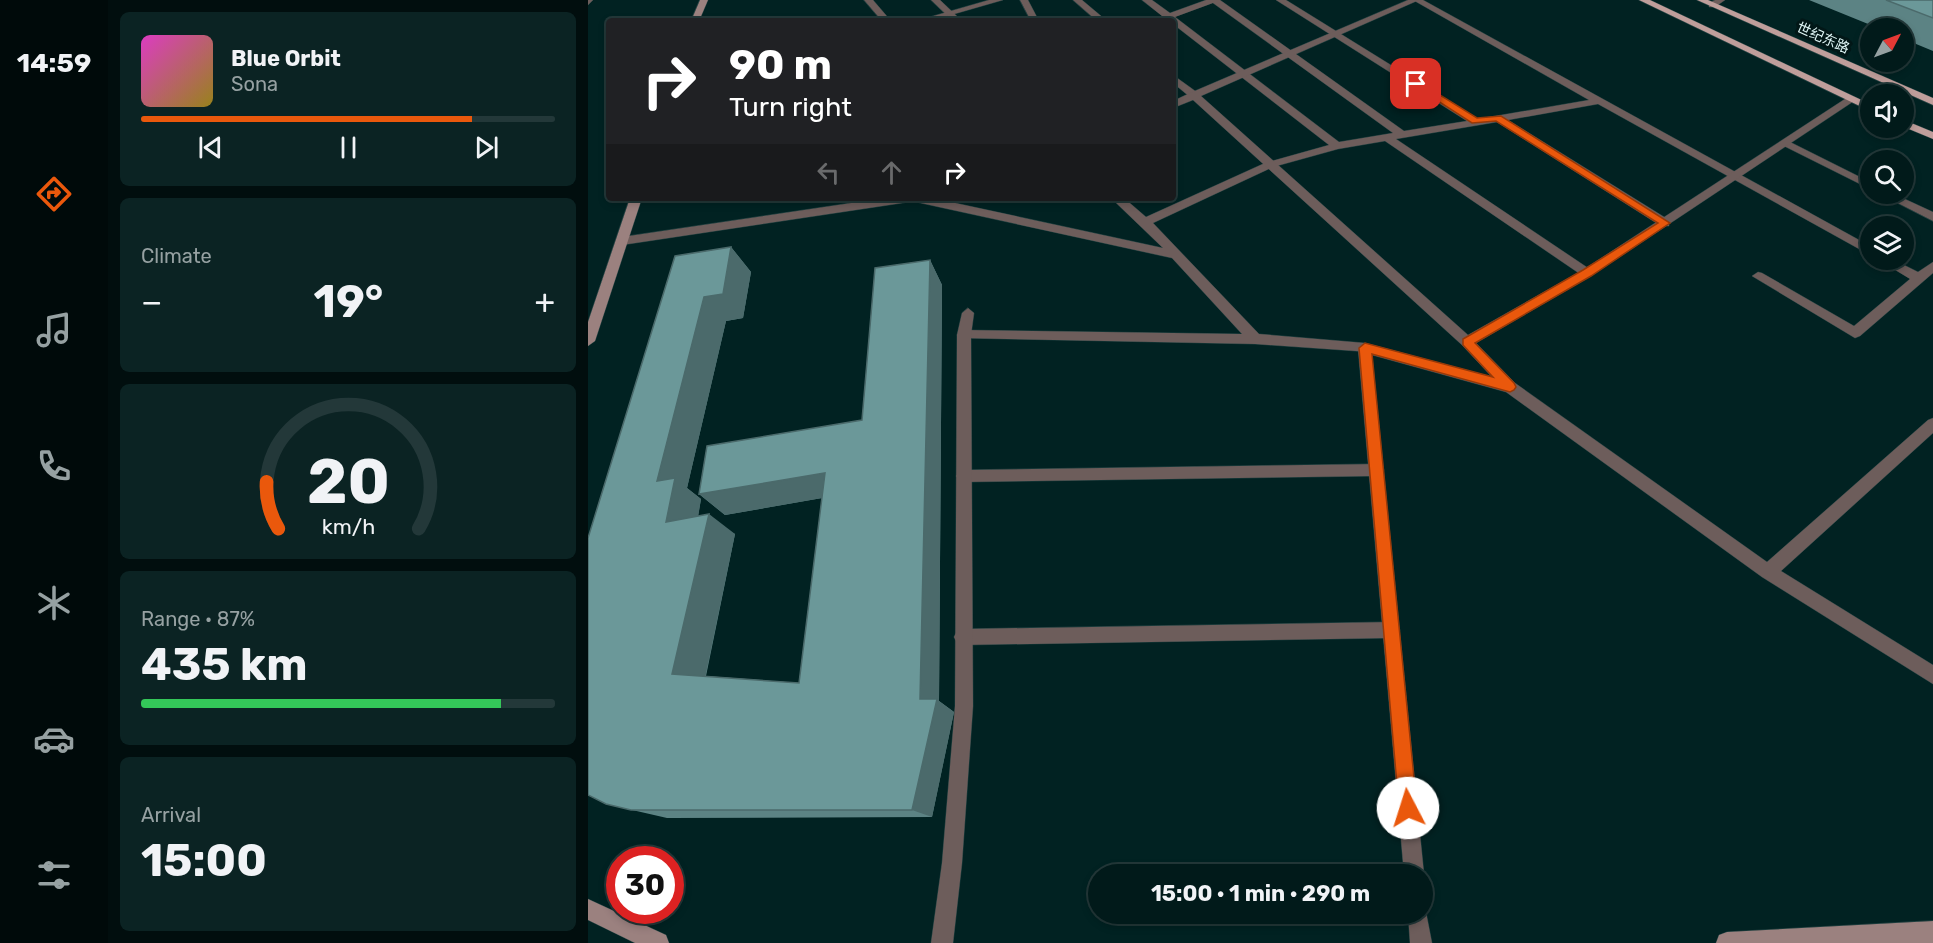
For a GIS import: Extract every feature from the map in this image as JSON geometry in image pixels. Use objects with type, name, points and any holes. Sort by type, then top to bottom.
[{"type":"main road","points":[[1643,0],[1860,103]]},
{"type":"main road","name":"世纪东路","points":[[1701,0],[1717,2],[1933,102]]},
{"type":"main road","points":[[1914,127],[1933,136]]},
{"type":"street","points":[[696,18],[704,0]]},
{"type":"street","points":[[868,0],[885,18]]},
{"type":"street","points":[[935,0],[955,18]]},
{"type":"street","points":[[931,18],[999,0]]},
{"type":"street","points":[[1024,0],[1033,18]]},
{"type":"street","points":[[1077,0],[1099,18]]},
{"type":"street","points":[[1146,0],[1172,18]]},
{"type":"street","points":[[1164,18],[1214,0],[1400,133]]},
{"type":"street","points":[[1280,0],[1475,121]]},
{"type":"street","points":[[1176,104],[1416,0],[1860,245]]},
{"type":"street","points":[[1176,21],[1337,146]]},
{"type":"street","points":[[1176,80],[1467,342],[1510,387],[1768,572],[1933,675]]},
{"type":"street","points":[[1467,342],[1587,273],[1788,144],[1852,99]]},
{"type":"street","points":[[1145,222],[1269,165],[1337,146],[1400,133],[1599,101]]},
{"type":"street","points":[[1498,118],[1665,223]]},
{"type":"street","points":[[1385,136],[1587,273]]},
{"type":"street","points":[[1788,144],[1860,181]]},
{"type":"street","points":[[588,341],[635,201]]},
{"type":"street","points":[[622,241],[889,201]]},
{"type":"street","points":[[930,201],[1175,255]]},
{"type":"street","points":[[1120,201],[1145,222],[1255,339]]},
{"type":"street","points":[[1906,204],[1933,218]]},
{"type":"street","points":[[1758,276],[1856,333],[1933,266]]},
{"type":"street","points":[[1903,270],[1918,278]]},
{"type":"street","points":[[942,943],[952,863],[964,706],[964,335],[968,313]]},
{"type":"street","points":[[964,335],[1255,339],[1365,348],[1510,387]]},
{"type":"street","points":[[1365,348],[1413,864]]},
{"type":"street","points":[[1768,572],[1933,424]]},
{"type":"street","points":[[964,476],[1377,470]]},
{"type":"street","points":[[963,638],[1391,630]]},
{"type":"street","points":[[588,909],[658,943]]},
{"type":"street","points":[[1419,924],[1421,943]]},
{"type":"street","points":[[1727,943],[1933,932]]},
{"type":"building","points":[[1886,0],[1933,0],[1933,18]]},
{"type":"building","points":[[731,247],[723,294],[704,297],[657,481],[675,478],[666,522],[709,514],[672,674],[799,683],[825,473],[699,494],[707,446],[862,420],[875,268],[930,260],[920,699],[937,699],[912,810],[631,810],[606,804],[588,795],[588,538],[675,256]]},
{"type":"route","points":[[1408,808],[1365,348],[1510,387],[1467,342],[1587,273],[1665,223],[1498,118],[1475,121],[1416,84]]}]
